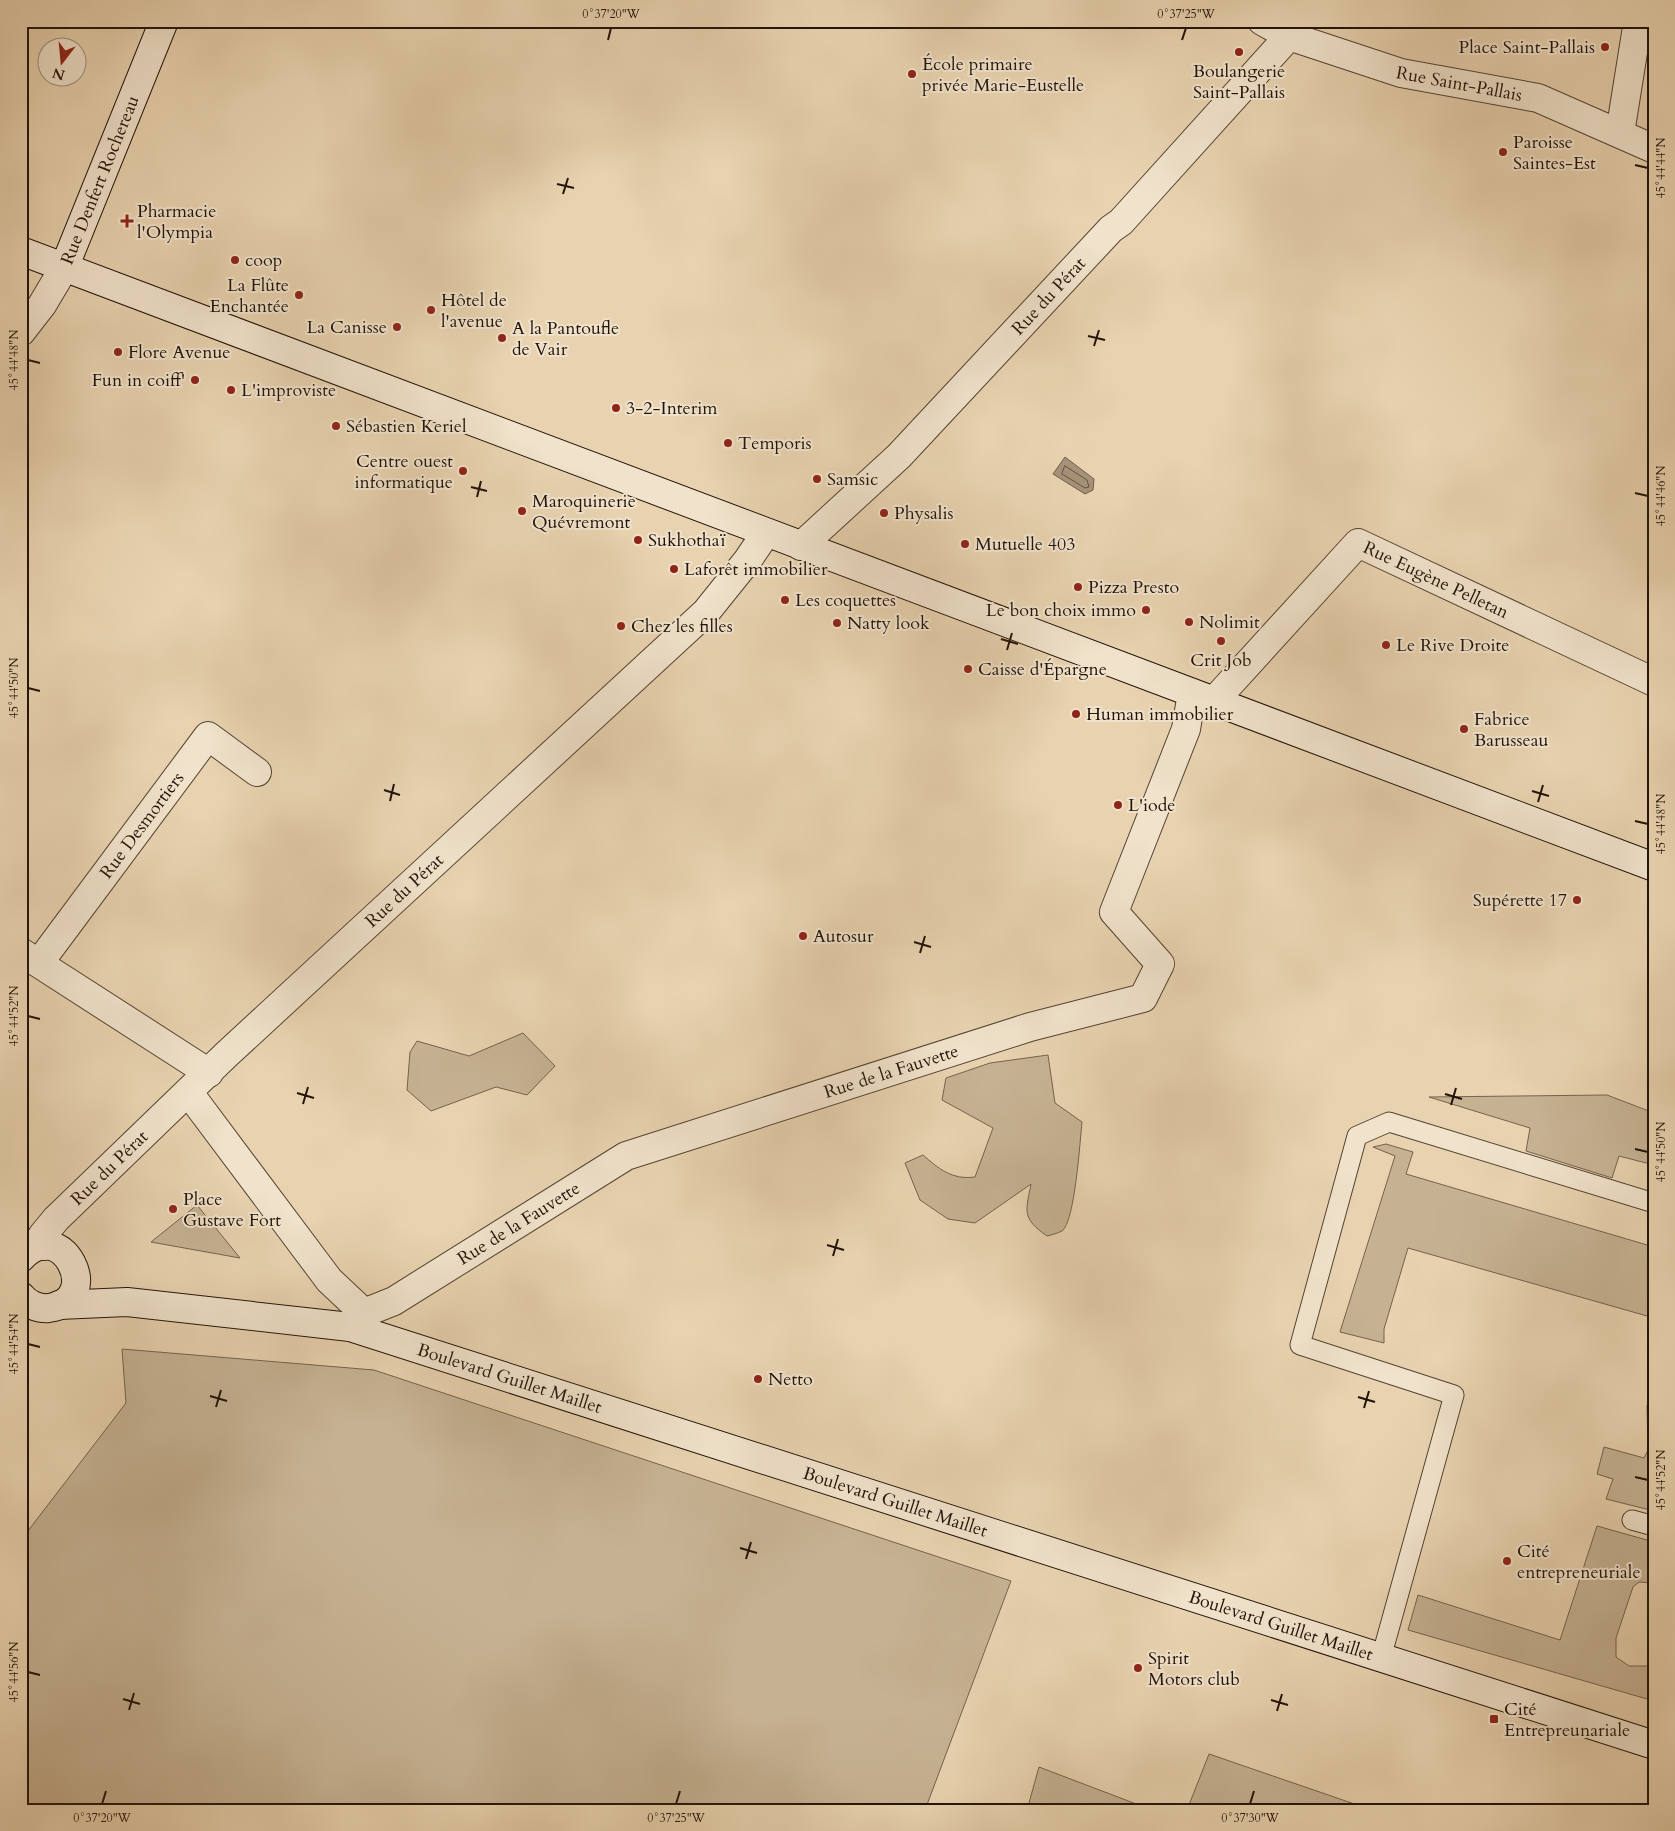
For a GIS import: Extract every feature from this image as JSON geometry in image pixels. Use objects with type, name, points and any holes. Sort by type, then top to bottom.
[{"type":"street","name":"Rue Denfert Rochereau","points":[[21,332],[42,305],[64,268],[164,21]]},
{"type":"street","name":"Rue Saint-Pallais","points":[[1262,21],[1289,36],[1401,73],[1538,98],[1654,149]]},
{"type":"street","points":[[1620,133],[1638,21]]},
{"type":"street","name":"Rue du Pérat","points":[[801,546],[899,456],[1111,229],[1121,222],[1289,36]]},
{"type":"street","points":[[21,251],[1654,867]]},
{"type":"street","name":"Rue du Pérat","points":[[32,1252],[56,1219],[209,1073],[706,612],[747,561],[766,532]]},
{"type":"street","name":"Rue Eugène Pelletan","points":[[1203,697],[1358,544],[1654,682]]},
{"type":"street","name":"Rue de la Fauvette","points":[[357,1320],[394,1301],[626,1156],[1030,1027],[1143,998],[1160,964],[1114,912],[1186,729],[1203,697]]},
{"type":"street","name":"Rue Desmortiers","points":[[209,1073],[30,957],[208,736],[258,772]]},
{"type":"street","points":[[189,1093],[330,1280],[357,1320]]},
{"type":"street","points":[[32,1252],[56,1248],[66,1254],[73,1264],[76,1275],[75,1287],[68,1298],[34,1304]]},
{"type":"street","name":"Boulevard Guillet Maillet","points":[[76,1275],[95,1288],[127,1302]]},
{"type":"street","name":"Boulevard Guillet Maillet","points":[[34,1304],[127,1302],[357,1320],[1382,1658],[1654,1745]]},
{"type":"lane","points":[[1382,1658],[1454,1396],[1300,1345],[1358,1136],[1389,1122],[1654,1203]]},
{"type":"lane","points":[[1632,1520],[1654,1526]]},
{"type":"shaded area","points":[[523,1033],[555,1066],[527,1095],[496,1087],[431,1111],[407,1090],[410,1052],[417,1041],[469,1056]]},
{"type":"shaded area","points":[[1048,1055],[1055,1103],[1082,1122],[1074,1197],[1067,1224],[1062,1231],[1047,1236],[1029,1219],[1027,1208],[1031,1184],[975,1223],[948,1219],[920,1200],[905,1163],[923,1155],[940,1169],[953,1175],[975,1177],[993,1128],[942,1100],[946,1078],[990,1063]]},
{"type":"shaded area","points":[[1607,1095],[1654,1113],[1654,1165],[1619,1156],[1612,1178],[1526,1151],[1530,1128],[1429,1097]]},
{"type":"shaded area","points":[[1386,1144],[1413,1152],[1406,1174],[1654,1247],[1654,1318],[1408,1248],[1384,1329],[1384,1343],[1340,1332],[1395,1156],[1373,1147]]},
{"type":"shaded area","points":[[197,1205],[240,1258],[151,1242]]},
{"type":"shaded area","points":[[122,1349],[374,1370],[1011,1581],[925,1810],[21,1810],[21,1540],[126,1403]]},
{"type":"shaded area","points":[[1647,1405],[1654,1407],[1654,1511],[1606,1499],[1613,1479],[1597,1474],[1604,1447],[1644,1458],[1648,1450]]},
{"type":"shaded area","points":[[1597,1526],[1654,1542],[1654,1583],[1639,1582],[1633,1587],[1616,1638],[1616,1657],[1629,1666],[1654,1666],[1654,1698],[1647,1699],[1408,1630],[1418,1595],[1560,1640]]},
{"type":"shaded area","points":[[1209,1754],[1372,1810],[1187,1810]]},
{"type":"shaded area","points":[[1039,1767],[1152,1810],[1027,1810]]},
{"type":"water","points":[[1065,457],[1094,479],[1093,490],[1085,494],[1053,474]]},
{"type":"place","name":"Place Saint-Pallais","points":[[1605,47]]},
{"type":"place","name":"Boulangerie Saint-Pallais","points":[[1239,52]]},
{"type":"place","name":"École primaire privée Marie-Eustelle","points":[[912,74]]},
{"type":"place","name":"Paroisse Saintes-Est","points":[[1503,152]]},
{"type":"place","name":"Pharmacie l'Olympia","points":[[127,221]]},
{"type":"place","name":"coop","points":[[235,260]]},
{"type":"place","name":"La Flûte Enchantée","points":[[299,295]]},
{"type":"place","name":"Hôtel de l'avenue","points":[[431,310]]},
{"type":"place","name":"La Canisse","points":[[397,327]]},
{"type":"place","name":"A la Pantoufle de Vair","points":[[502,338]]},
{"type":"place","name":"Flore Avenue","points":[[118,352]]},
{"type":"place","name":"Fun in coiff'","points":[[195,380]]},
{"type":"place","name":"L'improviste","points":[[231,390]]},
{"type":"place","name":"3-2-Interim","points":[[616,408]]},
{"type":"place","name":"Sébastien Keriel","points":[[336,426]]},
{"type":"place","name":"Temporis","points":[[728,443]]},
{"type":"place","name":"Centre ouest informatique","points":[[463,471]]},
{"type":"place","name":"Samsic","points":[[817,479]]},
{"type":"place","name":"Maroquinerie Quévremont","points":[[522,511]]},
{"type":"place","name":"Physalis","points":[[884,513]]},
{"type":"place","name":"Sukhothaï","points":[[638,540]]},
{"type":"place","name":"Mutuelle 403","points":[[965,544]]},
{"type":"place","name":"Laforêt immobilier","points":[[674,569]]},
{"type":"place","name":"Pizza Presto","points":[[1078,587]]},
{"type":"place","name":"Les coquettes","points":[[785,600]]},
{"type":"place","name":"Le bon choix immo","points":[[1146,610]]},
{"type":"place","name":"Nolimit","points":[[1189,622]]},
{"type":"place","name":"Natty look","points":[[837,623]]},
{"type":"place","name":"Chez les filles","points":[[621,626]]},
{"type":"place","name":"Crit Job","points":[[1221,641]]},
{"type":"place","name":"Le Rive Droite","points":[[1386,645]]},
{"type":"place","name":"Caisse d'Épargne","points":[[968,669]]},
{"type":"place","name":"Human immobilier","points":[[1076,714]]},
{"type":"place","name":"Fabrice Barusseau","points":[[1464,729]]},
{"type":"place","name":"L'iode","points":[[1118,805]]},
{"type":"place","name":"Supérette 17","points":[[1577,900]]},
{"type":"place","name":"Autosur","points":[[803,936]]},
{"type":"place","name":"Place Gustave Fort","points":[[173,1209]]},
{"type":"place","name":"Netto","points":[[758,1379]]},
{"type":"place","name":"Cité entrepreneuriale","points":[[1507,1561]]},
{"type":"place","name":"Spirit Motors club","points":[[1138,1668]]},
{"type":"place","name":"Cité Entrepreunariale","points":[[1494,1719]]}]
